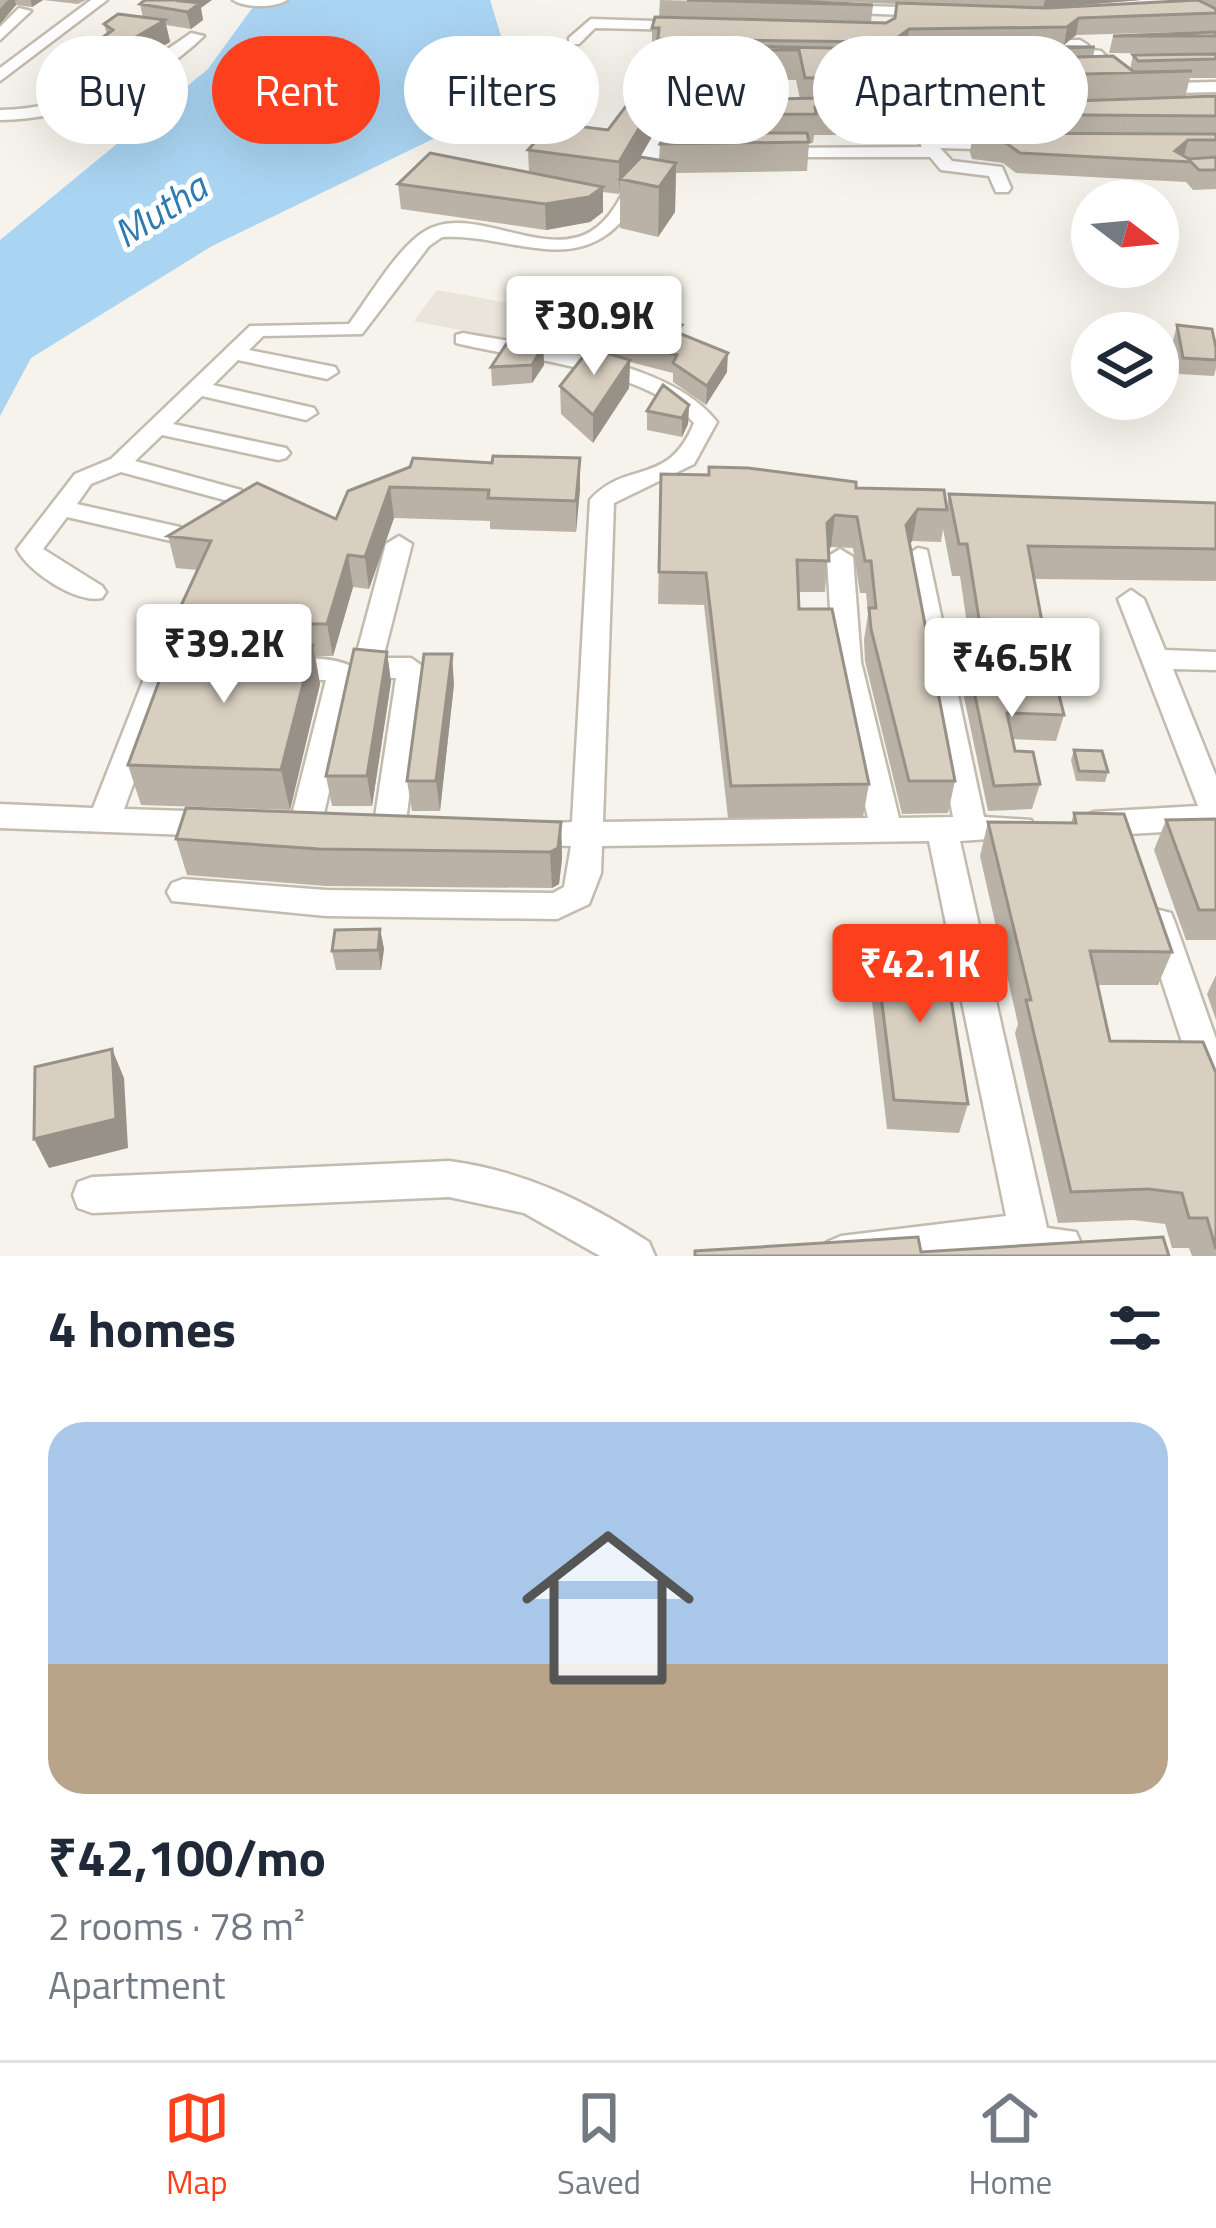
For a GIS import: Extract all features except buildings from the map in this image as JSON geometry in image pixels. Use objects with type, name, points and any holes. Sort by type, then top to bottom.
[{"type":"street","points":[[0,76],[100,0]]},
{"type":"street","points":[[240,0],[280,0]]},
{"type":"street","points":[[814,8],[951,13]]},
{"type":"street","points":[[882,10],[891,28],[1090,28]]},
{"type":"street","points":[[0,34],[24,11]]},
{"type":"street","points":[[578,36],[591,22],[696,26]]},
{"type":"street","points":[[0,115],[53,110],[120,87],[196,36],[159,32]]},
{"type":"street","points":[[1115,44],[926,50],[1096,54],[1118,68],[1128,89],[1216,87]]},
{"type":"street","points":[[1088,71],[1118,68]]},
{"type":"street","points":[[1130,108],[1216,107]]},
{"type":"street","points":[[93,592],[30,554],[90,474],[119,464],[263,328],[336,334],[355,330],[422,242],[436,232],[570,243],[597,237],[625,205],[660,144]]},
{"type":"street","points":[[930,144],[947,166],[996,171],[1002,188]]},
{"type":"street","points":[[743,153],[1030,146]]},
{"type":"street","points":[[603,202],[625,205]]},
{"type":"street","points":[[183,892],[326,903],[557,907],[578,895],[586,836],[602,500],[616,490],[672,472],[698,442],[706,422],[695,407],[636,380],[463,340]]},
{"type":"street","points":[[232,353],[327,372]]},
{"type":"street","points":[[196,388],[306,413]]},
{"type":"street","points":[[156,427],[278,453]]},
{"type":"street","points":[[119,464],[232,495]]},
{"type":"street","points":[[60,508],[171,533]]},
{"type":"street","points":[[104,820],[163,666],[342,671],[294,827],[401,831],[411,668],[367,668],[399,544]]},
{"type":"street","points":[[918,556],[957,830],[1032,1248],[1092,1245]]},
{"type":"street","points":[[840,557],[847,662],[887,833]]},
{"type":"street","points":[[484,834],[887,833],[1216,816],[1131,599]]},
{"type":"street","points":[[1155,659],[1216,661]]},
{"type":"street","points":[[0,816],[238,825]]},
{"type":"street","points":[[1124,822],[1216,1091]]},
{"type":"street","points":[[92,1195],[448,1179],[494,1184],[528,1191],[558,1206],[635,1256]]},
{"type":"street","points":[[841,1256],[912,1252],[1028,1232]]},
{"type":"shaded area","points":[[437,290],[574,315],[548,347],[414,321]]},
{"type":"water","name":"Mutha","points":[[258,0],[490,0],[501,36],[404,36],[404,144],[422,144],[212,246],[31,358],[0,416],[0,240],[117,144],[188,144],[188,85],[212,63],[212,144],[380,144],[380,36],[232,36]]}]
